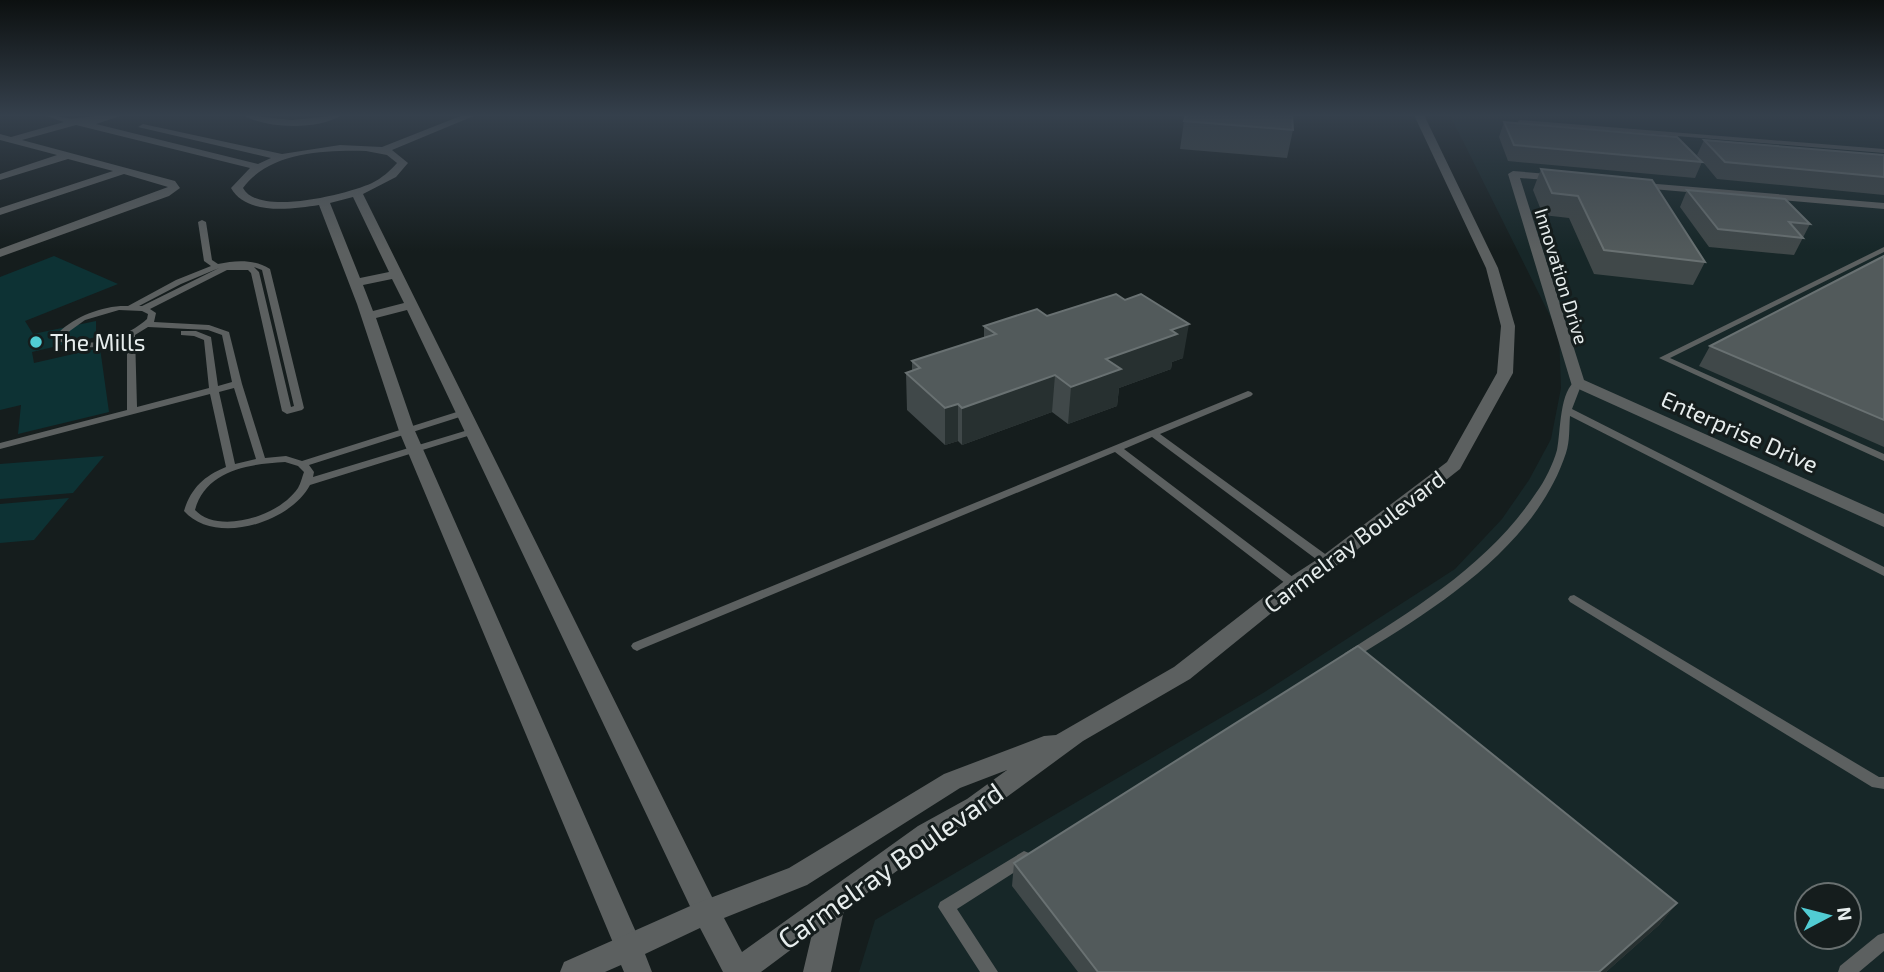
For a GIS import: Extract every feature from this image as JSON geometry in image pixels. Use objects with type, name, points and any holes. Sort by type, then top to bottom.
[{"type":"street","points":[[0,177],[52,160]]},
{"type":"street","points":[[0,253],[165,194],[174,188],[171,183],[82,160]]},
{"type":"street","points":[[236,160],[259,167]]},
{"type":"street","points":[[277,160],[259,167],[242,178],[237,188],[243,197],[262,203],[323,201],[382,184],[398,173],[403,163],[401,160]]},
{"type":"street","name":"Carmelray Boulevard","points":[[738,972],[927,834],[976,806],[1075,734],[1182,673],[1294,584],[1328,562],[1454,466],[1505,373],[1508,326],[1492,268],[1441,160]]},
{"type":"street","points":[[0,212],[122,171]]},
{"type":"street","name":"Innovation Drive","points":[[1568,179],[1513,174],[1577,383]]},
{"type":"street","points":[[1623,184],[1884,206]]},
{"type":"street","points":[[357,193],[706,912],[738,972]]},
{"type":"street","points":[[323,201],[412,440],[633,960]]},
{"type":"street","points":[[355,283],[397,274]]},
{"type":"street","points":[[368,316],[412,304]]},
{"type":"street","name":"Enterprise Drive","points":[[1577,383],[1884,521]]},
{"type":"street","name":"Carmelray Boulevard","points":[[574,972],[633,960],[706,912],[798,877],[952,782],[1075,734]]},
{"type":"street","points":[[817,972],[832,903]]},
{"type":"lane","points":[[202,222],[208,261],[216,265]]},
{"type":"lane","points":[[1884,249],[1663,358],[1884,458]]},
{"type":"lane","points":[[130,308],[216,265],[241,262],[256,264],[266,269],[299,408],[287,411],[255,272],[250,268],[226,268],[143,309]]},
{"type":"lane","points":[[132,411],[139,330],[152,313],[130,308],[100,312],[82,318],[63,332],[62,339],[68,343],[88,345],[139,330],[209,328],[226,334],[237,384],[261,460]]},
{"type":"lane","points":[[139,330],[196,334],[208,339],[214,390],[231,468]]},
{"type":"lane","points":[[1332,667],[1448,590],[1503,547],[1537,501],[1561,454],[1566,411],[1577,383]]},
{"type":"lane","points":[[0,446],[237,384]]},
{"type":"lane","points":[[637,646],[1248,394]]},
{"type":"lane","points":[[1566,411],[1884,572]]},
{"type":"lane","points":[[308,482],[412,440],[467,422]]},
{"type":"lane","points":[[302,464],[309,472],[308,482],[300,494],[282,508],[258,519],[212,525],[196,520],[189,511],[191,499],[206,482],[231,468],[261,460],[286,459],[302,464],[412,440],[467,422]]},
{"type":"lane","points":[[1152,433],[1328,562]]},
{"type":"lane","points":[[1116,448],[1294,584]]},
{"type":"lane","points":[[1574,599],[1877,783],[1884,783]]},
{"type":"lane","points":[[990,972],[946,906],[1040,848]]},
{"type":"lane","points":[[1846,972],[1884,941]]},
{"type":"shaded area","points":[[1473,160],[1884,160],[1884,972],[859,972],[875,920],[1263,693],[1455,569],[1502,519],[1529,480],[1551,439],[1561,388],[1559,334]]},
{"type":"shaded area","name":"The Mills","points":[[54,256],[118,284],[25,321],[33,334],[96,321],[96,337],[32,352],[34,363],[100,348],[109,412],[18,434],[21,405],[0,410],[0,277]]},
{"type":"shaded area","points":[[104,456],[73,493],[0,499],[0,464]]},
{"type":"shaded area","points":[[69,498],[34,540],[0,543],[0,504]]},
{"type":"building","points":[[1723,160],[1884,160],[1884,177]]},
{"type":"building","points":[[1541,169],[1652,180],[1705,262],[1604,250],[1578,196],[1552,193]]},
{"type":"building","points":[[1687,190],[1785,199],[1810,224],[1789,222],[1803,238],[1718,229]]},
{"type":"building","points":[[1884,256],[1884,420],[1710,346]]},
{"type":"building","points":[[1116,294],[1125,300],[1141,294],[1189,324],[1171,330],[1177,334],[1106,359],[1121,369],[1071,387],[1055,375],[962,408],[958,404],[945,408],[906,373],[920,368],[912,361],[996,334],[984,326],[1037,309],[1047,316]]},
{"type":"building","points":[[1358,646],[1677,903],[1599,972],[1098,972],[1014,863]]},
{"type":"place","name":"The Mills","points":[[36,342]]}]
